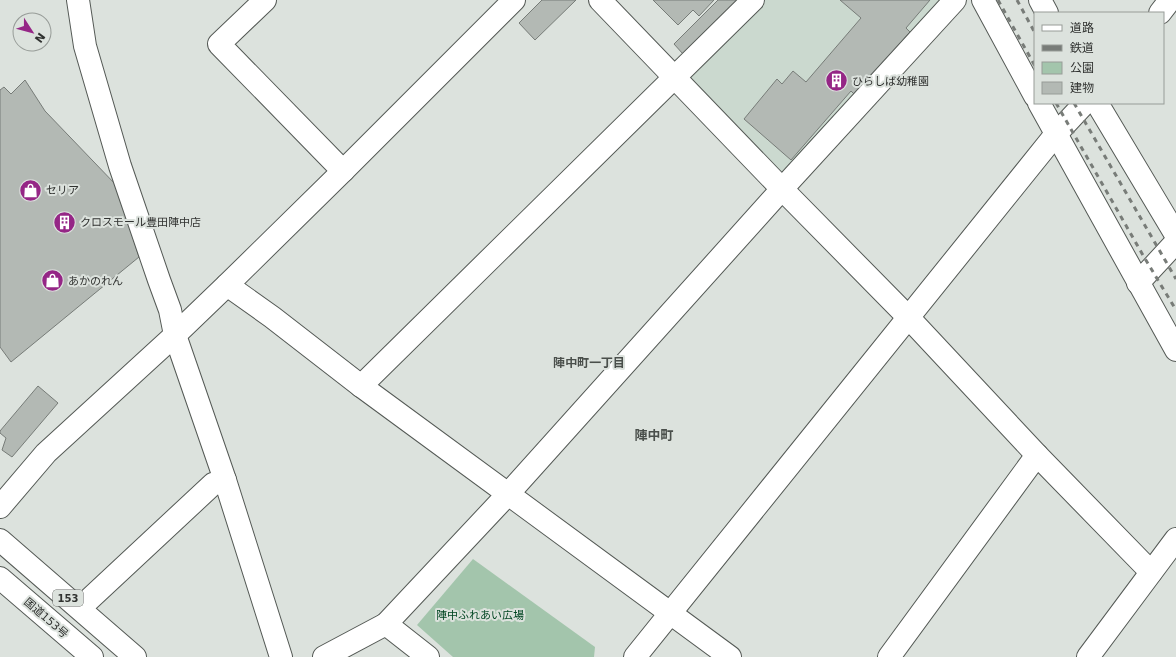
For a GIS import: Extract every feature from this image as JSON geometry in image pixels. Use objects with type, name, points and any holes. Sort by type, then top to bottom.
[{"type":"main road","points":[[78,0],[85,46],[120,166],[170,310],[175,335],[225,480],[281,657]]},
{"type":"main road","points":[[265,0],[219,44],[343,171]]},
{"type":"main road","points":[[0,506],[46,453],[175,335],[227,285],[514,0]]},
{"type":"main road","points":[[600,0],[674,78],[908,317],[1037,455],[1151,572]]},
{"type":"main road","points":[[361,386],[753,0]]},
{"type":"main road","points":[[324,657],[386,624],[508,494],[782,189],[955,0]]},
{"type":"main road","points":[[983,0],[1034,94]]},
{"type":"main road","points":[[1040,0],[1046,12]]},
{"type":"main road","points":[[1161,12],[1170,0]]},
{"type":"main road","points":[[1040,104],[1176,350]]},
{"type":"main road","points":[[635,657],[1056,134],[1084,104]]},
{"type":"main road","points":[[1098,104],[1176,235]]},
{"type":"main road","points":[[1138,283],[1176,242]]},
{"type":"main road","points":[[227,285],[272,317],[361,386],[730,657]]},
{"type":"main road","points":[[889,657],[1037,455]]},
{"type":"main road","points":[[80,608],[213,484],[225,480]]},
{"type":"main road","points":[[1088,657],[1176,539]]},
{"type":"main road","name":"153","points":[[0,540],[135,657]]},
{"type":"main road","name":"国道153号","points":[[0,578],[92,657]]},
{"type":"main road","points":[[386,624],[428,657]]},
{"type":"shaded area","points":[[762,0],[947,0],[786,176],[687,74]]},
{"type":"green space","name":"陣中ふれあい広場","points":[[473,559],[595,647],[594,657],[453,657],[417,625]]},
{"type":"building","points":[[542,0],[576,0],[535,40],[519,23]]},
{"type":"building","points":[[653,0],[714,0],[699,16],[693,10],[678,25]]},
{"type":"building","points":[[718,0],[738,0],[683,54],[674,44]]},
{"type":"building","name":"ひらしば幼稚園","points":[[840,0],[930,0],[906,28],[910,32],[855,95],[851,91],[791,160],[744,119],[777,79],[782,84],[793,71],[806,82],[861,18]]},
{"type":"building","name":"クロスモール豊田陣中店","points":[[25,80],[45,111],[117,186],[139,257],[11,362],[0,347],[0,90],[4,87],[11,94]]},
{"type":"building","points":[[38,386],[58,403],[12,457],[2,450],[6,438],[0,433],[0,431]]},
{"type":"railway","points":[[998,0],[1034,64]]},
{"type":"railway","points":[[1017,0],[1034,31]]},
{"type":"railway","points":[[1057,104],[1176,310]]},
{"type":"railway","points":[[1075,104],[1176,279]]},
{"type":"place","name":"ひらしば幼稚園","points":[[837,81]]},
{"type":"place","name":"セリア","points":[[30,190]]},
{"type":"place","name":"クロスモール豊田陣中店","points":[[64,222]]},
{"type":"place","name":"あかのれん","points":[[52,281]]},
{"type":"district","name":"陣中町一丁目","points":[[589,363]]},
{"type":"district","name":"陣中町","points":[[654,435]]}]
